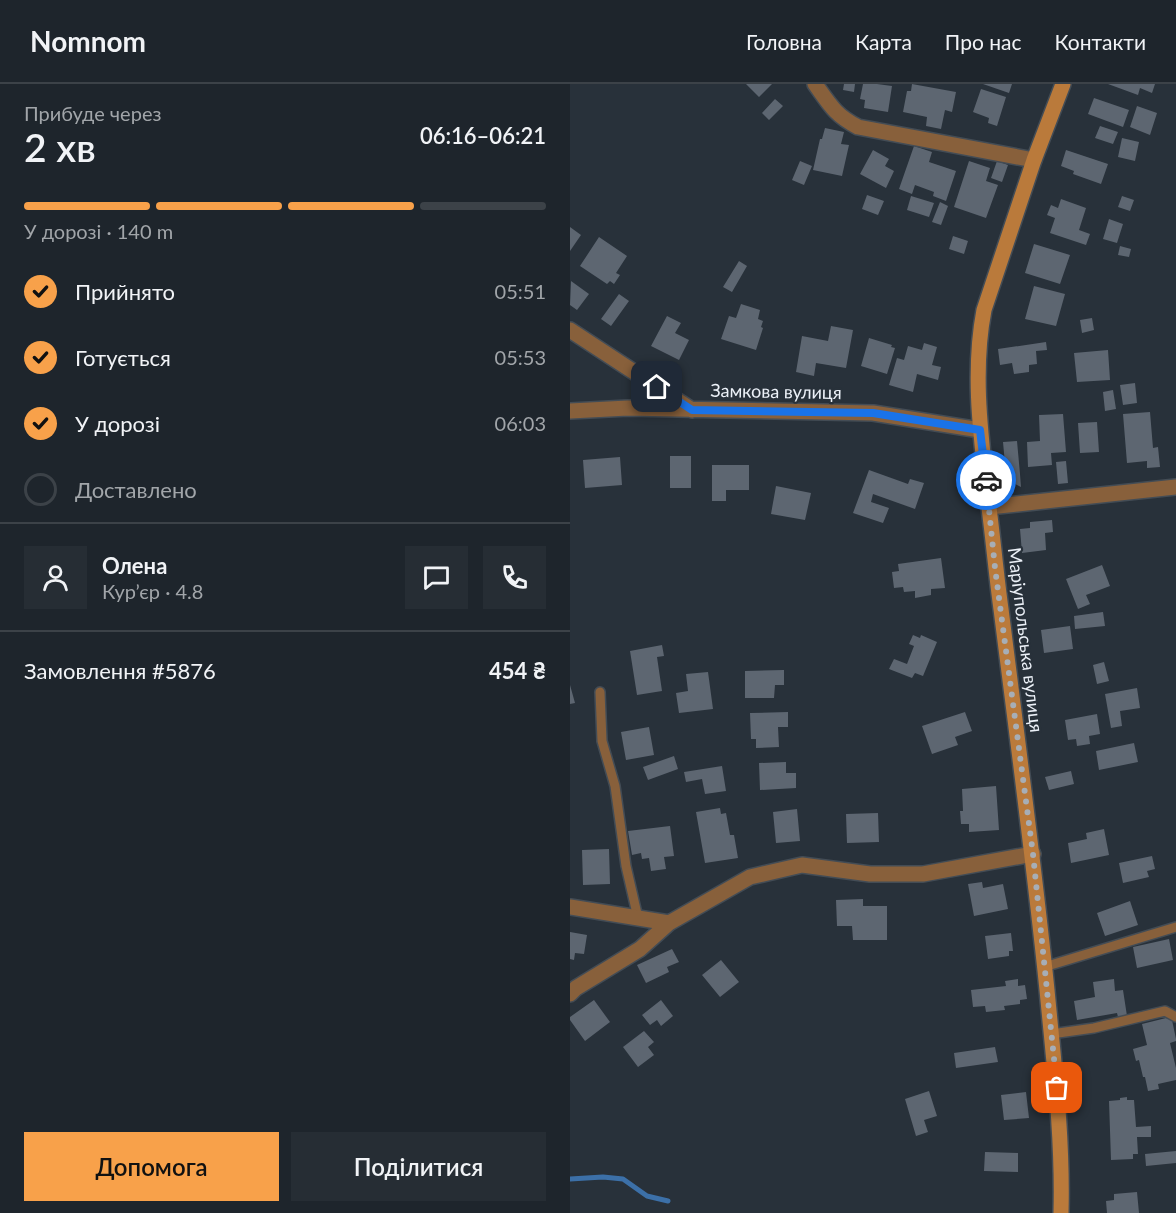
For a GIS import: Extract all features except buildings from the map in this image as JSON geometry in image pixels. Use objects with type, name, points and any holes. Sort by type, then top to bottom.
[{"type":"main road","name":"Маріупольська вулиця","points":[[1060,1213],[1062,1173],[1058,1106],[1033,854],[995,568],[980,430],[978,361],[984,310],[1062,84]]},
{"type":"street","points":[[815,84],[834,111],[858,127],[1034,160]]},
{"type":"street","points":[[570,330],[692,410]]},
{"type":"street","name":"Замкова вулиця","points":[[570,411],[628,408],[873,413],[980,430]]},
{"type":"street","points":[[989,507],[1176,487]]},
{"type":"street","points":[[570,994],[576,988],[640,949],[669,923],[750,877],[802,865],[870,874],[922,874],[1033,854]]},
{"type":"street","points":[[570,906],[669,923]]},
{"type":"lane","points":[[600,692],[602,741],[615,786],[626,866],[638,918]]},
{"type":"lane","points":[[1044,967],[1176,927]]},
{"type":"lane","points":[[1051,1034],[1094,1028],[1165,1011],[1176,1017]]},
{"type":"waterway","points":[[570,1179],[603,1177],[623,1179],[647,1196],[668,1201]]},
{"type":"way so far","points":[[986,480],[995,568],[1033,854],[1057,1088]]},
{"type":"route","points":[[657,387],[692,410],[873,413],[980,430],[986,480]]}]
